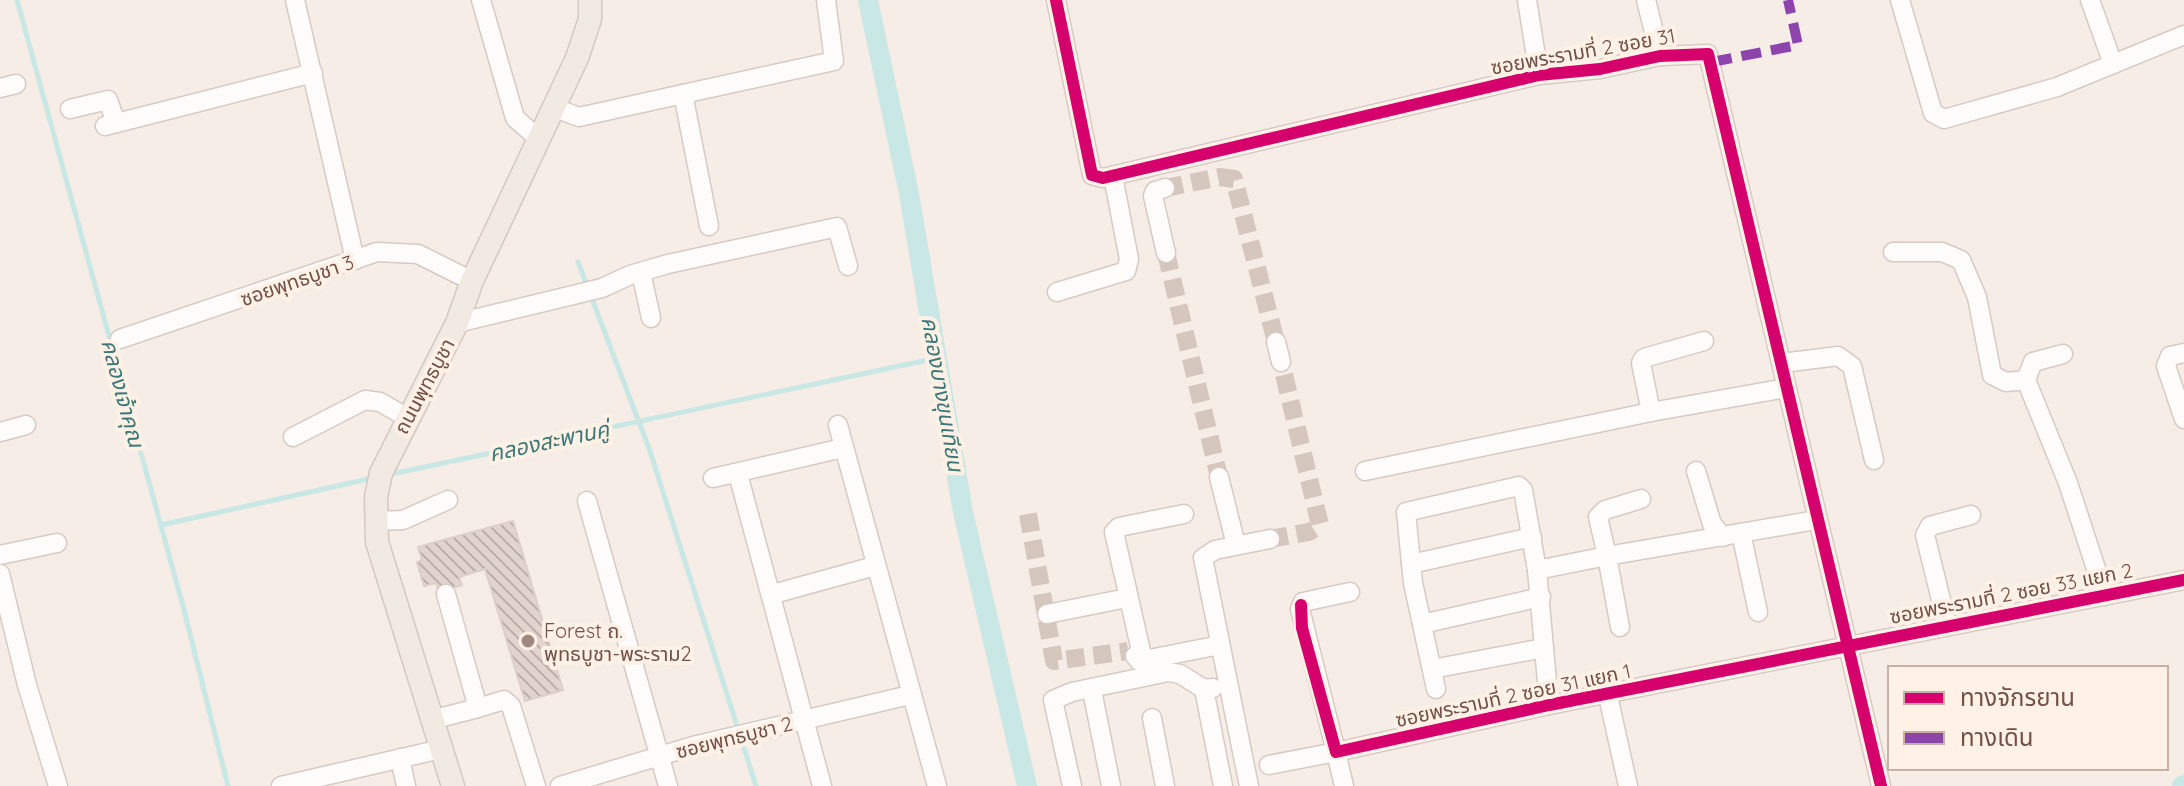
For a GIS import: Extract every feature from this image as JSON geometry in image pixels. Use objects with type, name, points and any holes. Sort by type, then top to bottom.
[{"type":"main road","name":"ถนนพุทธบูชา","points":[[453,786],[377,542],[376,497],[381,473],[406,417],[457,323],[472,281],[555,108],[586,32],[590,0]]},
{"type":"street","points":[[295,0],[355,260]]},
{"type":"street","points":[[481,0],[515,118],[540,140]]},
{"type":"street","points":[[555,108],[579,117],[834,61],[826,0]]},
{"type":"street","points":[[1056,0],[1092,175],[1103,178],[1113,176],[1129,259],[1126,271],[1057,292]]},
{"type":"street","points":[[1527,0],[1539,75]]},
{"type":"street","points":[[1646,0],[1660,56]]},
{"type":"street","points":[[1900,0],[1933,113],[1939,118],[2057,87],[2184,35]]},
{"type":"street","points":[[2090,0],[2113,64]]},
{"type":"street","name":"ซอยพระรามที่ 2 ซอย 31","points":[[1113,176],[1539,75],[1600,69],[1660,56],[1704,52],[1711,57],[1816,520],[1881,786]]},
{"type":"street","points":[[70,109],[108,100],[110,124],[313,73]]},
{"type":"street","points":[[683,94],[709,226]]},
{"type":"street","points":[[1165,188],[1155,191],[1153,196],[1166,253]]},
{"type":"street","points":[[457,323],[602,288],[641,272],[837,227],[848,266]]},
{"type":"street","name":"ซอยพุทธบูชา 3","points":[[120,339],[377,252],[418,254],[472,281]]},
{"type":"street","points":[[1893,252],[1942,252],[1961,260],[1977,297],[1992,375],[2006,382],[2026,380]]},
{"type":"street","points":[[641,272],[651,318]]},
{"type":"street","points":[[1651,412],[1641,363],[1644,358],[1704,341]]},
{"type":"street","points":[[1276,342],[1281,362]]},
{"type":"street","points":[[2184,353],[2170,356],[2166,366],[2184,419]]},
{"type":"street","points":[[2063,354],[2033,362],[2026,380],[2068,483],[2105,596]]},
{"type":"street","points":[[1782,363],[1838,356],[1852,366],[1874,460]]},
{"type":"street","points":[[1365,471],[1651,412],[1786,388]]},
{"type":"street","points":[[293,437],[365,400],[380,402],[406,417]]},
{"type":"street","points":[[0,432],[26,425]]},
{"type":"street","points":[[838,425],[937,786]]},
{"type":"street","points":[[713,478],[843,448]]},
{"type":"street","points":[[1696,471],[1712,524],[1732,535],[1758,612]]},
{"type":"street","points":[[738,474],[773,594],[802,720],[822,786]]},
{"type":"street","points":[[1219,477],[1236,545]]},
{"type":"street","points":[[1436,689],[1411,564],[1406,512],[1519,486],[1523,490],[1541,597],[1549,705]]},
{"type":"street","points":[[1620,627],[1598,517],[1605,510],[1641,499]]},
{"type":"street","points":[[376,521],[403,520],[448,500]]},
{"type":"street","points":[[587,501],[668,786]]},
{"type":"street","points":[[1184,514],[1116,529],[1136,656],[1220,645]]},
{"type":"street","points":[[1947,624],[1925,535],[1930,526],[1971,515]]},
{"type":"street","points":[[1537,570],[1816,520]]},
{"type":"street","points":[[1411,564],[1532,537]]},
{"type":"street","points":[[1249,786],[1203,558],[1209,552],[1270,539]]},
{"type":"street","points":[[0,555],[57,543]]},
{"type":"street","points":[[773,594],[875,566]]},
{"type":"street","points":[[0,574],[27,685],[58,786]]},
{"type":"street","name":"ซอยพระรามที่ 2 ซอย 33 แยก 2","points":[[1846,646],[2184,580]]},
{"type":"street","points":[[1344,786],[1302,628],[1301,605],[1350,592]]},
{"type":"street","points":[[446,594],[478,708]]},
{"type":"street","points":[[1422,624],[1541,597]]},
{"type":"street","points":[[1047,614],[1127,598]]},
{"type":"street","name":"ซอยพระรามที่ 2 ซอย 31 แยก 1","points":[[1269,765],[1846,646]]},
{"type":"street","points":[[1432,669],[1544,648]]},
{"type":"street","points":[[1072,786],[1053,701],[1072,692],[1168,672],[1180,674],[1208,689],[1223,786]]},
{"type":"street","points":[[1092,690],[1111,786]]},
{"type":"street","name":"ซอยพุทธบูชา 2","points":[[560,786],[659,757],[910,695]]},
{"type":"street","points":[[1608,696],[1628,786]]},
{"type":"street","points":[[431,720],[504,700],[511,706],[536,786]]},
{"type":"street","points":[[1152,718],[1165,786]]},
{"type":"street","points":[[281,786],[441,749]]},
{"type":"street","points":[[400,758],[406,786]]},
{"type":"building","name":"Forest ถ. พุทธบูชา-พระราม2","points":[[513,521],[563,690],[525,701],[485,569],[459,577],[462,585],[439,592],[436,583],[424,586],[417,562],[422,560],[418,547]]},
{"type":"waterway","name":"คลองเจ้าคุณ","points":[[17,0],[184,610],[228,786]]},
{"type":"waterway","name":"คลองบางขุนเทียน","points":[[868,0],[909,194],[963,512],[1027,786]]},
{"type":"waterway","points":[[578,262],[650,451],[756,786]]},
{"type":"waterway","name":"คลองสะพานคู่","points":[[387,475],[937,358]]},
{"type":"waterway","name":"คลองสะพานคู่","points":[[161,525],[373,478]]},
{"type":"tunnel","points":[[1165,188],[1220,177],[1234,179],[1276,342]]},
{"type":"tunnel","points":[[1166,253],[1219,477]]},
{"type":"tunnel","points":[[1270,539],[1309,532],[1320,525],[1281,362]]},
{"type":"tunnel","points":[[1028,514],[1054,661],[1128,651]]},
{"type":"marked path","points":[[1712,62],[1798,45],[1788,0]]},
{"type":"cycle path","points":[[1056,0],[1092,175],[1103,178],[1539,75],[1600,69],[1660,56],[1708,54],[1881,786]]},
{"type":"cycle path","points":[[1301,605],[1302,628],[1336,752],[1549,705],[2184,580]]},
{"type":"place","name":"Forest ถ. พุทธบูชา-พระราม2","points":[[528,641]]}]
